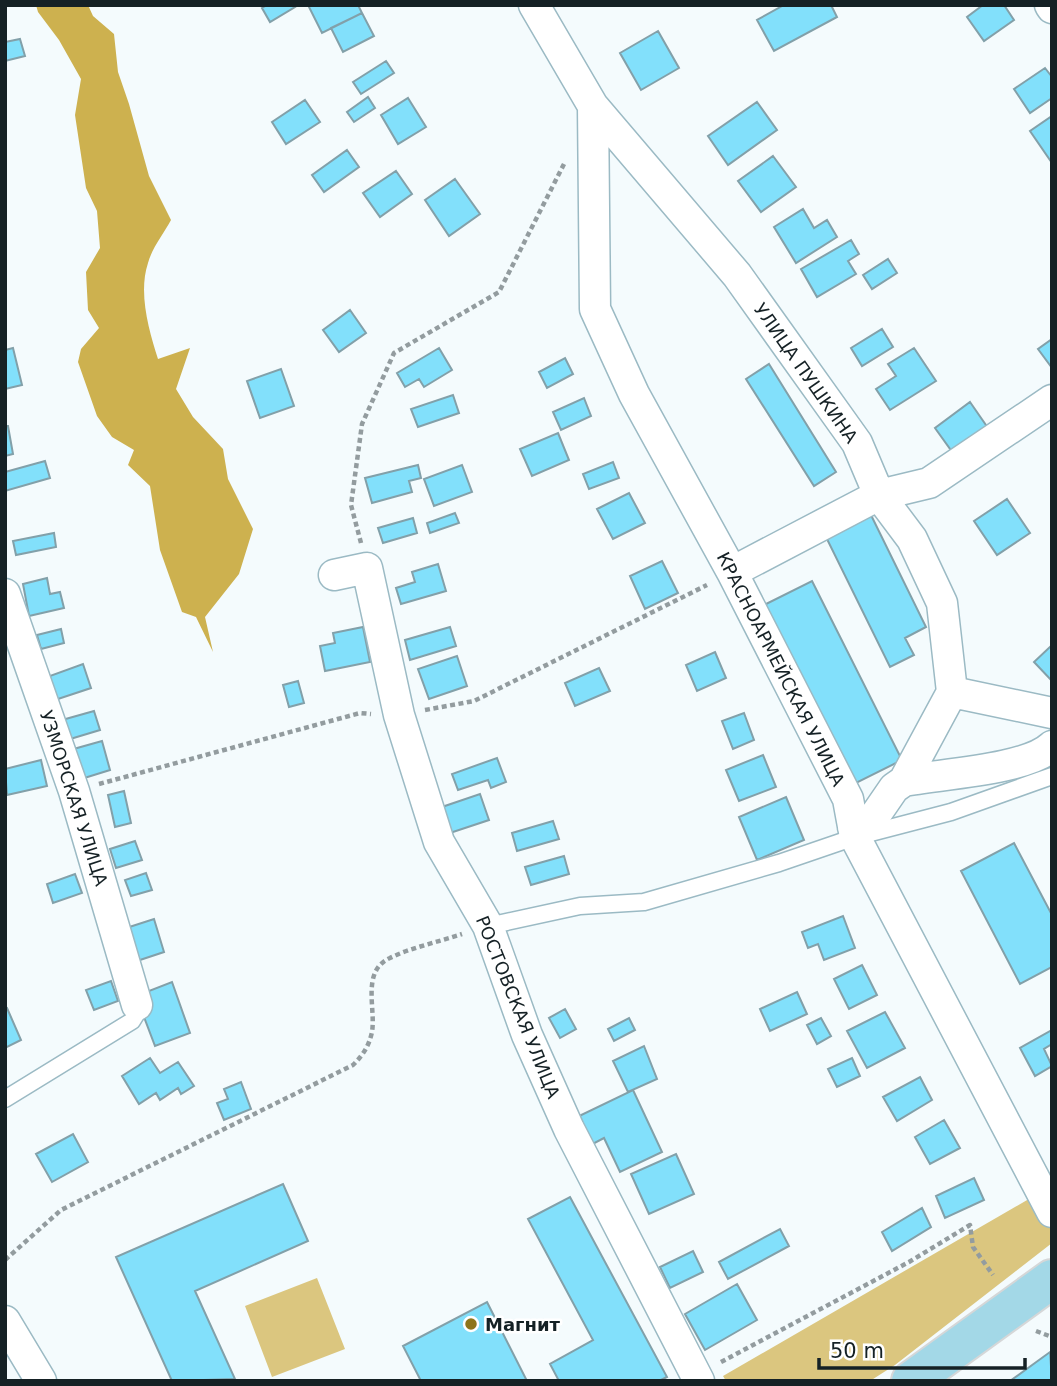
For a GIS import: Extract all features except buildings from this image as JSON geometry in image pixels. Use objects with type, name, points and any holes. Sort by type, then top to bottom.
[{"type":"main road","points":[[911,1381],[1052,1279]]},
{"type":"street","name":"УЛИЦА ПУШКИНА","points":[[534,5],[593,106],[737,275],[857,443],[879,495],[912,539],[942,603],[952,692]]},
{"type":"street","name":"КРАСНОАРМЕЙСКАЯ УЛИЦА","points":[[593,106],[595,309],[634,394],[732,572],[848,799],[854,832],[1052,1212]]},
{"type":"street","points":[[732,572],[879,495],[929,483],[1052,400]]},
{"type":"street","points":[[334,575],[367,568]]},
{"type":"street","name":"РОСТОВСКАЯ УЛИЦА","points":[[367,568],[399,715],[439,842],[488,926],[527,1035],[569,1129],[698,1378]]},
{"type":"street","name":"УЗМОРСКАЯ УЛИЦА","points":[[5,594],[74,791],[137,1005]]},
{"type":"street","points":[[904,781],[952,692],[1052,713]]},
{"type":"street","points":[[854,832],[872,820],[894,788],[904,781],[997,767],[1045,753],[1052,746]]},
{"type":"street","points":[[5,1321],[41,1381]]},
{"type":"lane","points":[[488,926],[580,906],[644,902],[779,863],[854,832],[951,812],[1052,776]]},
{"type":"lane","points":[[5,1099],[132,1021],[137,1005]]},
{"type":"path","points":[[367,568],[351,505],[362,424],[394,353],[499,292],[569,155]]},
{"type":"path","points":[[74,791],[360,713],[399,715],[474,701],[732,572]]},
{"type":"path","points":[[5,1260],[61,1210],[353,1065],[366,1051],[372,1031],[371,988],[376,969],[388,958],[488,926]]},
{"type":"path","points":[[698,1378],[909,1262],[970,1225],[973,1247],[993,1275]]},
{"type":"path","points":[[1035,1331],[1052,1337]]},
{"type":"shaded area","points":[[36,5],[88,5],[93,16],[114,34],[118,72],[149,176],[171,220],[152,252],[145,275],[144,299],[151,336],[158,359],[190,348],[176,389],[193,417],[223,449],[228,479],[253,529],[239,574],[205,617],[213,652],[196,617],[182,612],[160,550],[150,486],[128,465],[134,450],[112,437],[97,416],[78,362],[81,349],[99,328],[88,310],[86,272],[100,248],[97,211],[86,188],[75,115],[81,79]]},
{"type":"shaded area","points":[[1052,1178],[1052,1243],[895,1365],[870,1381],[726,1381],[723,1376],[1034,1196]]},
{"type":"shaded area","points":[[317,1278],[345,1349],[272,1377],[245,1306]]},
{"type":"place","name":"Магнит","points":[[471,1324]]}]
